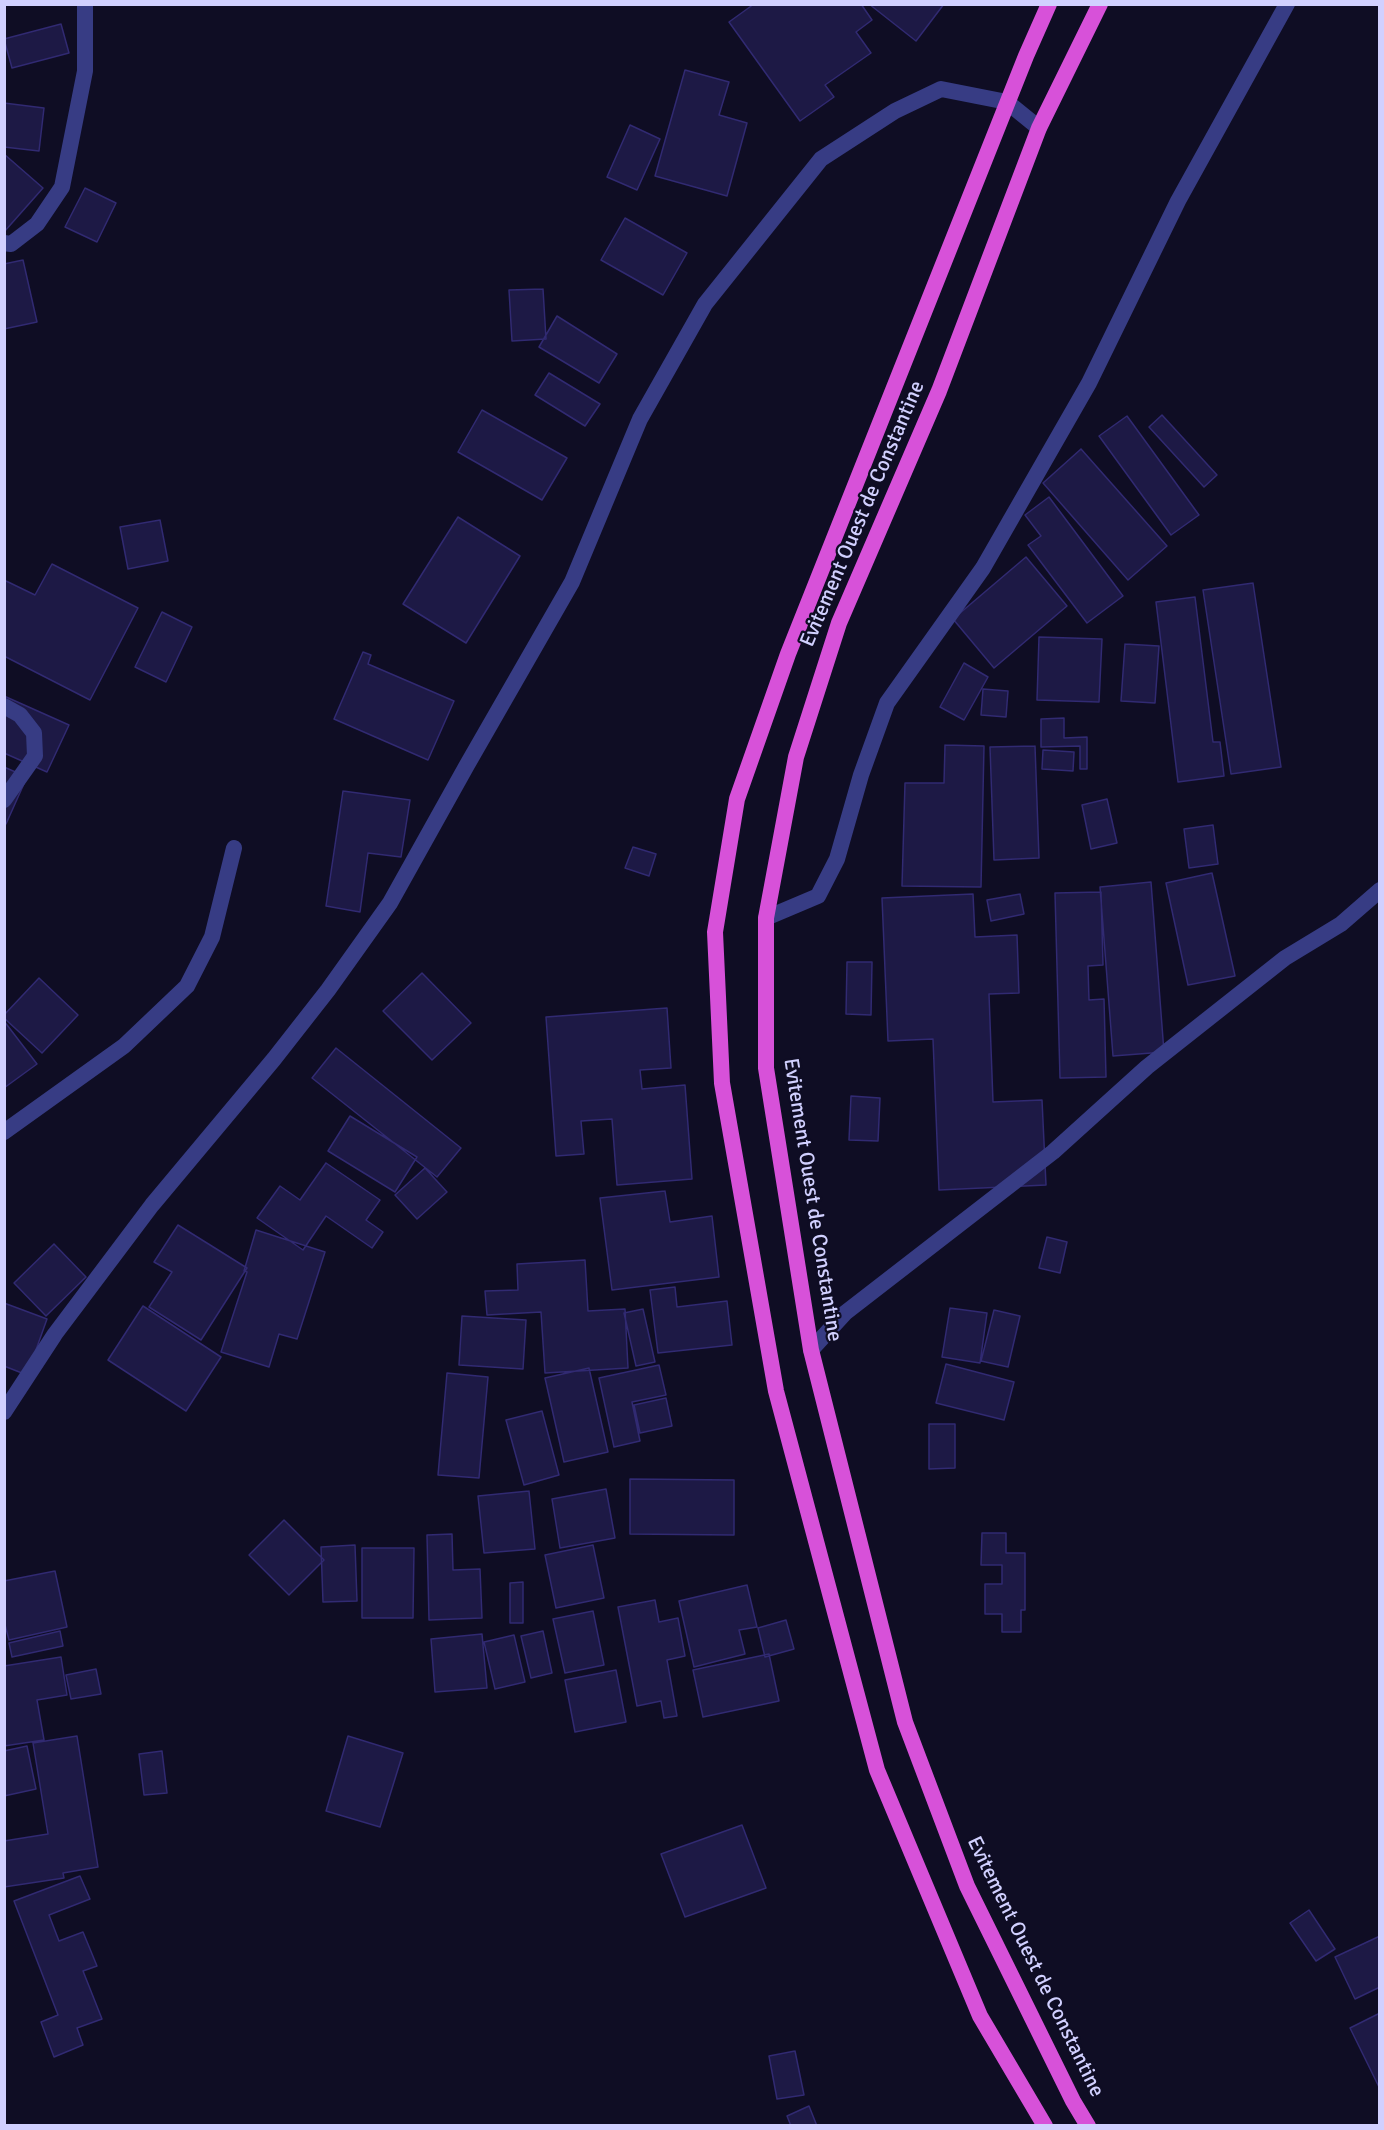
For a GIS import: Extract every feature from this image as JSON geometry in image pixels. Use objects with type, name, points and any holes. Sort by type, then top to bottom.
[{"type":"highway","name":"Evitement Ouest de Constantine","points":[[1045,2126],[980,2016],[877,1770],[776,1391],[722,1083],[715,932],[737,799],[788,654],[1007,102],[1049,4]]},
{"type":"highway","name":"Evitement Ouest de Constantine","points":[[1088,2126],[1073,2101],[967,1886],[905,1722],[811,1350],[766,1068],[766,918],[796,757],[839,623],[939,391],[1039,128],[1100,4]]},
{"type":"street","points":[[4,243],[11,244],[37,224],[62,187],[85,71],[85,4]]},
{"type":"street","points":[[766,918],[818,896],[837,859],[861,775],[886,703],[983,568],[1036,476],[1089,383],[1178,201],[1287,4]]},
{"type":"street","points":[[4,1412],[55,1334],[152,1205],[274,1059],[328,990],[390,903],[572,582],[640,419],[705,304],[821,159],[895,111],[941,89],[1007,102],[1039,128]]},
{"type":"street","points":[[4,706],[20,715],[34,733],[34,756],[4,800]]},
{"type":"street","points":[[4,1132],[124,1046],[187,986],[212,937],[234,848]]},
{"type":"street","points":[[811,1350],[845,1313],[1053,1152],[1146,1067],[1285,958],[1341,924],[1380,890]]},
{"type":"building","points":[[754,4],[861,4],[872,20],[856,32],[871,53],[825,85],[834,97],[800,121],[729,22]]},
{"type":"building","points":[[869,4],[944,4],[916,41]]},
{"type":"building","points":[[61,24],[69,53],[12,68],[4,39]]},
{"type":"building","points":[[685,70],[729,82],[719,115],[747,123],[727,196],[655,176]]},
{"type":"building","points":[[4,103],[44,108],[39,151],[4,147]]},
{"type":"building","points":[[630,125],[660,139],[637,190],[607,177]]},
{"type":"building","points":[[4,154],[43,188],[4,232]]},
{"type":"building","points":[[85,188],[116,203],[97,242],[65,227]]},
{"type":"building","points":[[625,218],[687,253],[663,295],[601,260]]},
{"type":"building","points":[[23,260],[37,322],[4,329],[4,264]]},
{"type":"building","points":[[543,289],[546,339],[512,341],[509,290]]},
{"type":"building","points":[[557,316],[617,354],[599,383],[539,347]]},
{"type":"building","points":[[549,373],[600,404],[585,426],[535,395]]},
{"type":"building","points":[[482,410],[567,458],[542,500],[458,452]]},
{"type":"building","points":[[1162,415],[1217,475],[1204,487],[1149,427]]},
{"type":"building","points":[[1127,416],[1199,515],[1171,535],[1099,436]]},
{"type":"building","points":[[1081,449],[1167,546],[1128,580],[1043,483]]},
{"type":"building","points":[[1049,497],[1123,596],[1087,623],[1028,545],[1041,536],[1025,515]]},
{"type":"building","points":[[458,517],[520,556],[466,643],[403,604]]},
{"type":"building","points":[[160,520],[168,561],[128,569],[120,527]]},
{"type":"building","points":[[1026,557],[1067,606],[994,668],[953,619]]},
{"type":"building","points":[[52,564],[138,608],[90,700],[4,656],[4,580],[35,595]]},
{"type":"building","points":[[1253,583],[1281,767],[1231,774],[1203,590]]},
{"type":"building","points":[[1195,597],[1213,742],[1220,742],[1224,776],[1178,782],[1156,602]]},
{"type":"building","points":[[162,612],[192,627],[166,682],[135,667]]},
{"type":"building","points":[[1039,637],[1102,639],[1099,702],[1037,700]]},
{"type":"building","points":[[1125,644],[1159,646],[1155,703],[1121,701]]},
{"type":"building","points":[[363,652],[371,655],[368,664],[454,701],[428,760],[334,719]]},
{"type":"building","points":[[964,663],[988,677],[964,720],[940,707]]},
{"type":"building","points":[[983,689],[1008,691],[1006,717],[981,715]]},
{"type":"building","points":[[4,696],[69,725],[47,772],[4,753]]},
{"type":"building","points":[[1064,718],[1064,738],[1087,737],[1087,769],[1080,769],[1080,746],[1041,747],[1041,719]]},
{"type":"building","points":[[945,745],[984,746],[981,887],[902,886],[905,783],[944,783]]},
{"type":"building","points":[[1035,746],[1039,858],[994,860],[990,747]]},
{"type":"building","points":[[1043,750],[1074,752],[1073,771],[1042,769]]},
{"type":"building","points":[[4,767],[27,777],[6,824],[4,823]]},
{"type":"building","points":[[343,791],[410,800],[401,857],[368,853],[360,912],[326,906]]},
{"type":"building","points":[[1107,799],[1117,843],[1091,849],[1082,805]]},
{"type":"building","points":[[1213,825],[1218,864],[1189,868],[1184,829]]},
{"type":"building","points":[[633,847],[656,854],[649,876],[625,868]]},
{"type":"building","points":[[1212,873],[1235,976],[1188,985],[1166,883]]},
{"type":"building","points":[[1151,882],[1164,1052],[1113,1056],[1100,887]]},
{"type":"building","points":[[1101,892],[1103,965],[1088,966],[1089,1000],[1104,999],[1106,1077],[1060,1078],[1055,893]]},
{"type":"building","points":[[973,894],[975,937],[1017,935],[1019,993],[989,994],[993,1102],[1042,1100],[1046,1185],[939,1190],[933,1039],[888,1041],[882,898]]},
{"type":"building","points":[[1020,894],[1024,914],[991,921],[987,900]]},
{"type":"building","points":[[847,962],[872,962],[871,1015],[846,1014]]},
{"type":"building","points":[[422,973],[471,1023],[432,1060],[383,1011]]},
{"type":"building","points":[[39,978],[78,1015],[42,1053],[4,1018],[4,1015]]},
{"type":"building","points":[[667,1008],[671,1068],[640,1070],[642,1089],[685,1085],[692,1179],[617,1185],[612,1119],[581,1121],[584,1154],[556,1156],[546,1017]]},
{"type":"building","points":[[4,1021],[37,1064],[4,1088]]},
{"type":"building","points":[[336,1048],[461,1148],[437,1177],[312,1078]]},
{"type":"building","points":[[851,1096],[880,1098],[878,1141],[849,1140]]},
{"type":"building","points":[[350,1116],[417,1157],[395,1192],[328,1151]]},
{"type":"building","points":[[326,1163],[380,1200],[366,1220],[383,1232],[372,1248],[326,1216],[303,1250],[257,1218],[280,1186],[300,1200]]},
{"type":"building","points":[[425,1168],[447,1192],[417,1219],[395,1195]]},
{"type":"building","points":[[665,1191],[670,1222],[712,1216],[719,1277],[612,1290],[600,1198]]},
{"type":"building","points":[[178,1225],[247,1268],[201,1340],[149,1307],[172,1272],[154,1262]]},
{"type":"building","points":[[256,1230],[325,1252],[297,1339],[279,1334],[269,1367],[221,1352],[247,1272],[244,1271]]},
{"type":"building","points":[[1047,1237],[1067,1242],[1060,1273],[1039,1268]]},
{"type":"building","points":[[54,1244],[86,1277],[46,1316],[14,1283]]},
{"type":"building","points":[[585,1260],[588,1311],[625,1309],[628,1368],[545,1373],[541,1312],[487,1315],[485,1291],[518,1290],[517,1264]]},
{"type":"building","points":[[675,1287],[677,1307],[727,1301],[732,1345],[658,1353],[650,1290]]},
{"type":"building","points":[[4,1303],[47,1319],[27,1375],[4,1366]]},
{"type":"building","points":[[143,1306],[221,1357],[186,1411],[108,1360]]},
{"type":"building","points":[[950,1308],[987,1313],[980,1363],[942,1357]]},
{"type":"building","points":[[643,1309],[655,1362],[636,1366],[624,1313]]},
{"type":"building","points":[[994,1310],[1020,1316],[1008,1367],[981,1361]]},
{"type":"building","points":[[462,1316],[526,1320],[523,1369],[459,1365]]},
{"type":"building","points":[[946,1364],[1014,1382],[1004,1420],[936,1403]]},
{"type":"building","points":[[659,1365],[666,1395],[632,1402],[640,1441],[614,1447],[599,1378]]},
{"type":"building","points":[[589,1368],[608,1452],[564,1462],[545,1378]]},
{"type":"building","points":[[447,1373],[488,1377],[479,1478],[438,1475]]},
{"type":"building","points":[[666,1398],[672,1426],[640,1433],[634,1405]]},
{"type":"building","points":[[542,1411],[559,1475],[524,1485],[506,1420]]},
{"type":"building","points":[[929,1424],[955,1424],[955,1468],[929,1469]]},
{"type":"building","points":[[630,1479],[734,1480],[734,1535],[630,1534]]},
{"type":"building","points":[[606,1489],[615,1538],[560,1548],[552,1499]]},
{"type":"building","points":[[529,1491],[535,1549],[484,1553],[478,1496]]},
{"type":"building","points":[[284,1520],[324,1560],[289,1595],[249,1555]]},
{"type":"building","points":[[982,1533],[1006,1533],[1006,1553],[1025,1553],[1025,1610],[1021,1610],[1021,1632],[1002,1632],[1002,1614],[985,1614],[985,1584],[1002,1584],[1002,1565],[981,1565]]},
{"type":"building","points":[[452,1534],[453,1570],[480,1569],[482,1618],[429,1620],[427,1535]]},
{"type":"building","points":[[355,1545],[357,1601],[323,1602],[321,1547]]},
{"type":"building","points":[[593,1545],[604,1598],[556,1608],[545,1555]]},
{"type":"building","points":[[362,1548],[414,1548],[413,1618],[362,1618]]},
{"type":"building","points":[[55,1571],[67,1627],[9,1640],[4,1621],[4,1581]]},
{"type":"building","points":[[523,1582],[523,1623],[510,1623],[510,1583]]},
{"type":"building","points":[[747,1585],[757,1627],[739,1630],[745,1654],[694,1667],[679,1601]]},
{"type":"building","points":[[655,1600],[659,1622],[678,1618],[685,1656],[667,1660],[677,1716],[664,1718],[661,1701],[637,1706],[618,1607]]},
{"type":"building","points":[[593,1611],[604,1665],[565,1673],[553,1619]]},
{"type":"building","points":[[786,1620],[794,1649],[765,1657],[758,1628]]},
{"type":"building","points":[[60,1631],[63,1646],[12,1657],[9,1643]]},
{"type":"building","points":[[543,1631],[552,1673],[531,1678],[521,1636]]},
{"type":"building","points":[[482,1634],[487,1688],[435,1692],[431,1639]]},
{"type":"building","points":[[514,1635],[525,1682],[495,1689],[484,1642]]},
{"type":"building","points":[[769,1654],[779,1701],[703,1717],[693,1670]]},
{"type":"building","points":[[61,1657],[67,1695],[37,1700],[44,1740],[4,1746],[4,1666]]},
{"type":"building","points":[[96,1669],[101,1694],[71,1699],[66,1675]]},
{"type":"building","points":[[616,1670],[626,1722],[575,1732],[565,1680]]},
{"type":"building","points":[[77,1736],[98,1867],[63,1873],[64,1878],[4,1887],[4,1841],[48,1834],[33,1743]]},
{"type":"building","points":[[348,1736],[403,1753],[380,1827],[326,1811]]},
{"type":"building","points":[[27,1746],[36,1789],[4,1796],[4,1751]]},
{"type":"building","points":[[162,1751],[167,1793],[144,1795],[139,1754]]},
{"type":"building","points":[[742,1825],[766,1888],[685,1917],[661,1854]]},
{"type":"building","points":[[80,1876],[90,1899],[49,1915],[59,1941],[83,1932],[97,1966],[83,1971],[102,2019],[77,2028],[83,2045],[54,2057],[41,2022],[58,2015],[14,1901]]},
{"type":"building","points":[[1309,1910],[1335,1949],[1316,1961],[1290,1923]]},
{"type":"building","points":[[1380,1936],[1380,1987],[1355,1999],[1335,1957]]},
{"type":"building","points":[[1380,2013],[1380,2087],[1379,2087],[1350,2028]]},
{"type":"building","points":[[795,2051],[804,2095],[777,2099],[769,2056]]},
{"type":"building","points":[[809,2106],[817,2126],[791,2126],[787,2116]]}]
